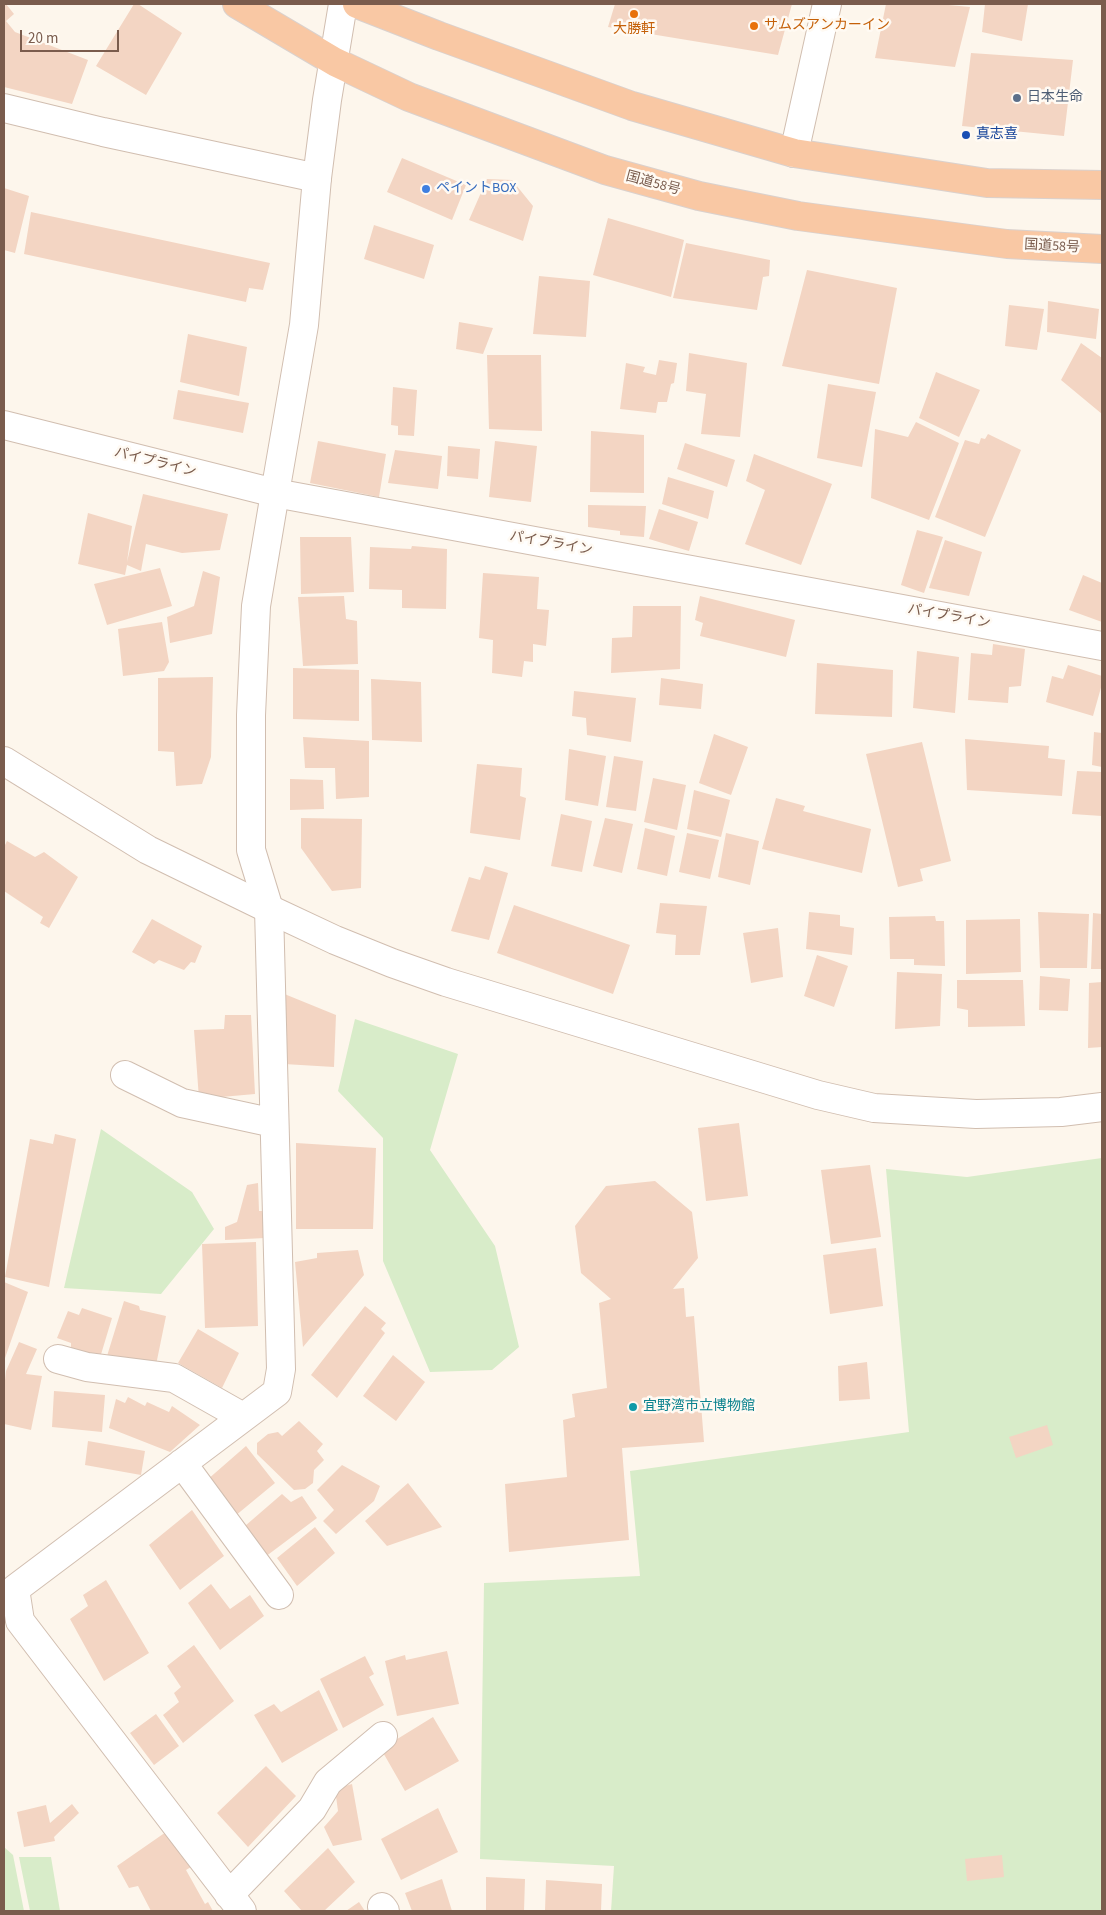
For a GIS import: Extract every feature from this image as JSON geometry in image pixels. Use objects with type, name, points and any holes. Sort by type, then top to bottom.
[{"type":"highway","name":"国道58号","points":[[237,4],[335,62],[409,97],[605,170],[699,196],[798,216],[988,242],[1102,249]]},
{"type":"highway","points":[[358,4],[439,36],[632,106],[794,153],[987,183],[1102,185]]},
{"type":"street","points":[[343,4],[335,62],[327,100],[317,178],[304,325],[256,606],[251,715],[252,850],[269,909],[281,1369],[276,1392],[15,1588],[20,1621],[236,1903],[312,1809],[328,1782],[383,1736]]},
{"type":"street","points":[[794,153],[827,4]]},
{"type":"street","points":[[4,108],[103,132],[317,178]]},
{"type":"street","name":"パイプライン","points":[[4,425],[275,493],[1102,646]]},
{"type":"street","points":[[4,761],[148,850],[343,943],[446,982],[818,1095],[874,1108],[976,1114],[1061,1112],[1102,1107]]},
{"type":"street","points":[[125,1076],[182,1103],[274,1123]]},
{"type":"street","points":[[58,1359],[87,1367],[174,1378],[243,1417]]},
{"type":"street","points":[[182,1463],[279,1595]]},
{"type":"green space","points":[[355,1019],[458,1054],[430,1150],[495,1246],[519,1347],[492,1370],[430,1372],[383,1261],[383,1138],[338,1091]]},
{"type":"green space","points":[[101,1129],[192,1192],[214,1229],[161,1294],[64,1288]]},
{"type":"green space","points":[[1102,1158],[1102,1911],[611,1911],[614,1866],[480,1859],[484,1583],[640,1576],[630,1471],[909,1432],[886,1169],[967,1177]]},
{"type":"green space","points":[[4,1847],[13,1855],[24,1911],[4,1911]]},
{"type":"green space","points":[[19,1857],[51,1857],[60,1911],[30,1911]]},
{"type":"building","points":[[4,4],[14,14],[6,21],[15,32],[88,60],[72,104],[4,87]]},
{"type":"building","points":[[134,4],[138,4],[182,33],[146,95],[96,66]]},
{"type":"building","points":[[615,4],[792,4],[778,55],[608,27]]},
{"type":"building","points":[[886,4],[938,4],[970,7],[955,67],[875,58]]},
{"type":"building","points":[[985,4],[1028,4],[1022,41],[982,32]]},
{"type":"building","name":"日本生命","points":[[971,53],[1073,60],[1064,136],[962,126]]},
{"type":"building","name":"ペイントBOX","points":[[402,158],[466,185],[452,220],[387,192]]},
{"type":"building","points":[[487,179],[512,180],[533,206],[523,241],[469,220]]},
{"type":"building","points":[[4,188],[29,196],[15,253],[4,250]]},
{"type":"building","points":[[31,212],[270,263],[263,290],[249,288],[246,302],[24,254]]},
{"type":"building","points":[[608,218],[684,240],[671,297],[593,275]]},
{"type":"building","points":[[374,225],[434,245],[424,279],[364,259]]},
{"type":"building","points":[[686,243],[770,260],[769,276],[763,277],[757,310],[673,298]]},
{"type":"building","points":[[807,270],[897,288],[879,384],[782,366]]},
{"type":"building","points":[[539,276],[590,281],[586,337],[533,334]]},
{"type":"building","points":[[1048,301],[1099,309],[1096,339],[1047,332]]},
{"type":"building","points":[[1009,305],[1044,309],[1037,350],[1005,346]]},
{"type":"building","points":[[459,322],[493,328],[483,354],[456,349]]},
{"type":"building","points":[[188,334],[247,347],[239,396],[180,382]]},
{"type":"building","points":[[1081,343],[1102,358],[1102,414],[1061,380]]},
{"type":"building","points":[[689,353],[747,363],[740,437],[701,434],[706,394],[686,391]]},
{"type":"building","points":[[487,355],[541,355],[542,431],[489,429]]},
{"type":"building","points":[[659,360],[677,363],[674,383],[671,384],[667,402],[658,402],[656,413],[620,409],[626,363],[645,367],[643,372],[656,375]]},
{"type":"building","points":[[936,372],[980,390],[959,437],[919,418]]},
{"type":"building","points":[[828,384],[876,392],[862,467],[817,458]]},
{"type":"building","points":[[393,387],[417,390],[414,436],[398,435],[398,426],[391,425]]},
{"type":"building","points":[[178,390],[249,403],[243,433],[173,419]]},
{"type":"building","points":[[916,422],[959,443],[929,520],[871,498],[875,429],[908,437]]},
{"type":"building","points":[[591,431],[644,435],[644,493],[590,492]]},
{"type":"building","points":[[988,434],[1021,450],[985,537],[935,517],[965,440],[979,444],[981,438],[985,439]]},
{"type":"building","points":[[318,441],[386,454],[379,497],[310,483]]},
{"type":"building","points":[[495,441],[537,446],[531,502],[489,497]]},
{"type":"building","points":[[685,443],[735,460],[727,487],[677,469]]},
{"type":"building","points":[[448,446],[480,449],[478,479],[447,476]]},
{"type":"building","points":[[395,450],[442,456],[438,489],[388,483]]},
{"type":"building","points":[[754,454],[832,484],[801,565],[745,544],[765,490],[746,481]]},
{"type":"building","points":[[668,477],[714,491],[708,519],[662,504]]},
{"type":"building","points":[[143,494],[228,514],[220,550],[182,553],[146,544],[141,571],[127,565],[125,575],[78,564],[88,513],[132,526],[127,562]]},
{"type":"building","points":[[588,505],[646,506],[644,537],[620,535],[620,531],[588,527]]},
{"type":"building","points":[[659,509],[698,522],[689,551],[649,539]]},
{"type":"building","points":[[917,530],[943,537],[924,593],[901,585]]},
{"type":"building","points":[[300,537],[351,537],[354,592],[301,594]]},
{"type":"building","points":[[945,540],[982,552],[969,596],[929,588]]},
{"type":"building","points":[[412,546],[447,549],[446,609],[402,608],[402,590],[369,589],[370,547],[411,549]]},
{"type":"building","points":[[160,568],[172,606],[107,625],[94,584]]},
{"type":"building","points":[[203,571],[220,577],[212,634],[170,643],[167,617],[194,606]]},
{"type":"building","points":[[483,573],[539,577],[537,609],[549,610],[546,646],[533,644],[533,662],[524,661],[522,677],[492,673],[493,640],[479,638]]},
{"type":"building","points":[[1083,575],[1102,583],[1102,622],[1069,610]]},
{"type":"building","points":[[344,596],[346,619],[357,621],[358,664],[303,666],[298,597]]},
{"type":"building","points":[[700,596],[795,620],[786,657],[700,636],[703,623],[695,620]]},
{"type":"building","points":[[633,606],[681,606],[680,669],[611,673],[612,638],[632,637]]},
{"type":"building","points":[[162,622],[169,662],[164,671],[123,676],[118,629]]},
{"type":"building","points":[[993,644],[1025,649],[1021,686],[1009,687],[1008,703],[968,700],[971,653],[992,655]]},
{"type":"building","points":[[917,651],[959,657],[955,713],[913,708]]},
{"type":"building","points":[[817,663],[893,670],[892,717],[815,714]]},
{"type":"building","points":[[1068,665],[1102,676],[1102,684],[1093,716],[1046,702],[1052,676],[1063,679]]},
{"type":"building","points":[[293,668],[359,670],[359,721],[293,719]]},
{"type":"building","points":[[213,677],[211,757],[202,784],[176,786],[174,752],[158,751],[158,678]]},
{"type":"building","points":[[661,678],[703,684],[701,709],[659,705]]},
{"type":"building","points":[[371,679],[421,682],[422,742],[372,740]]},
{"type":"building","points":[[574,691],[636,698],[631,742],[587,735],[586,718],[572,716]]},
{"type":"building","points":[[1094,732],[1102,733],[1102,767],[1092,765]]},
{"type":"building","points":[[714,734],[748,747],[731,795],[699,783]]},
{"type":"building","points":[[303,737],[369,741],[369,797],[336,799],[335,768],[305,768]]},
{"type":"building","points":[[965,739],[1049,746],[1048,758],[1065,760],[1062,796],[967,790]]},
{"type":"building","points":[[922,742],[951,861],[920,869],[923,881],[898,887],[866,754]]},
{"type":"building","points":[[569,749],[606,756],[598,806],[565,800]]},
{"type":"building","points":[[614,756],[643,761],[636,811],[606,807]]},
{"type":"building","points":[[477,764],[522,768],[520,796],[526,798],[520,840],[470,833]]},
{"type":"building","points":[[1077,771],[1102,772],[1102,816],[1072,814]]},
{"type":"building","points":[[653,778],[686,785],[677,830],[644,822]]},
{"type":"building","points":[[290,779],[323,780],[324,809],[290,810]]},
{"type":"building","points":[[694,790],[730,800],[721,837],[687,829]]},
{"type":"building","points":[[776,798],[805,806],[803,811],[871,829],[862,873],[762,849]]},
{"type":"building","points":[[561,814],[592,821],[582,872],[551,866]]},
{"type":"building","points":[[301,818],[362,819],[361,888],[332,891],[301,848]]},
{"type":"building","points":[[605,818],[633,824],[622,873],[593,866]]},
{"type":"building","points":[[645,828],[675,836],[667,876],[637,869]]},
{"type":"building","points":[[687,833],[719,840],[710,879],[679,872]]},
{"type":"building","points":[[726,833],[759,841],[750,885],[718,877]]},
{"type":"building","points":[[7,841],[35,857],[44,852],[78,877],[49,928],[40,923],[43,917],[4,891],[4,847]]},
{"type":"building","points":[[485,866],[508,873],[489,940],[451,931],[469,877],[480,880]]},
{"type":"building","points":[[660,903],[707,906],[700,955],[675,955],[676,935],[656,933]]},
{"type":"building","points":[[514,905],[630,945],[613,994],[497,953]]},
{"type":"building","points":[[809,912],[840,915],[840,926],[854,928],[852,955],[806,949]]},
{"type":"building","points":[[1038,912],[1089,914],[1087,968],[1040,968]]},
{"type":"building","points":[[1093,913],[1102,914],[1102,969],[1091,969]]},
{"type":"building","points":[[935,916],[936,921],[944,921],[945,966],[914,965],[914,959],[890,959],[889,917]]},
{"type":"building","points":[[152,919],[202,946],[195,963],[191,962],[184,970],[159,960],[154,964],[132,952]]},
{"type":"building","points":[[1020,919],[1021,972],[966,974],[966,920]]},
{"type":"building","points":[[778,928],[783,977],[751,983],[743,933]]},
{"type":"building","points":[[817,955],[848,966],[834,1007],[804,996]]},
{"type":"building","points":[[897,972],[942,974],[940,1026],[895,1029]]},
{"type":"building","points":[[1040,976],[1070,979],[1068,1011],[1039,1010]]},
{"type":"building","points":[[957,980],[1023,980],[1025,1026],[968,1027],[968,1010],[957,1008]]},
{"type":"building","points":[[1102,982],[1102,1047],[1088,1048],[1089,983]]},
{"type":"building","points":[[282,993],[336,1015],[334,1067],[284,1064]]},
{"type":"building","points":[[225,1015],[251,1015],[255,1094],[199,1099],[194,1030],[224,1029]]},
{"type":"building","points":[[739,1123],[748,1196],[706,1201],[698,1128]]},
{"type":"building","points":[[55,1134],[76,1139],[49,1287],[5,1277],[30,1139],[53,1144]]},
{"type":"building","points":[[296,1143],[376,1148],[373,1229],[296,1229]]},
{"type":"building","points":[[870,1165],[881,1237],[831,1244],[821,1170]]},
{"type":"building","points":[[655,1181],[692,1212],[698,1258],[673,1289],[684,1288],[686,1317],[694,1316],[704,1442],[622,1448],[629,1540],[509,1552],[505,1484],[567,1477],[563,1420],[575,1417],[572,1394],[607,1388],[599,1303],[611,1299],[581,1273],[575,1226],[606,1186]]},
{"type":"building","points":[[258,1183],[259,1211],[263,1211],[265,1238],[225,1240],[225,1227],[237,1222],[247,1185]]},
{"type":"building","points":[[256,1242],[258,1326],[205,1328],[202,1244]]},
{"type":"building","points":[[876,1248],[883,1306],[830,1314],[823,1255]]},
{"type":"building","points":[[358,1250],[364,1275],[303,1347],[295,1262],[317,1258],[317,1253]]},
{"type":"building","points":[[4,1282],[28,1292],[4,1361]]},
{"type":"building","points":[[124,1301],[139,1306],[140,1310],[166,1316],[155,1370],[107,1356]]},
{"type":"building","points":[[365,1306],[386,1323],[381,1329],[385,1333],[337,1398],[311,1375]]},
{"type":"building","points":[[82,1308],[112,1318],[99,1361],[71,1349],[71,1343],[57,1338],[68,1311],[79,1315]]},
{"type":"building","points":[[198,1329],[239,1353],[222,1388],[178,1363]]},
{"type":"building","points":[[19,1342],[37,1349],[26,1374],[42,1376],[31,1430],[4,1424],[6,1371]]},
{"type":"building","points":[[393,1355],[425,1382],[396,1421],[363,1396]]},
{"type":"building","points":[[867,1362],[870,1399],[839,1401],[838,1366]]},
{"type":"building","points":[[54,1391],[105,1395],[102,1432],[52,1427]]},
{"type":"building","points":[[128,1397],[145,1406],[147,1402],[169,1412],[172,1406],[200,1425],[170,1452],[109,1428],[116,1399],[125,1403]]},
{"type":"building","points":[[299,1421],[323,1444],[317,1451],[324,1460],[314,1470],[313,1483],[305,1489],[294,1490],[257,1454],[257,1443],[268,1434],[278,1432],[282,1436]]},
{"type":"building","points":[[1047,1425],[1053,1445],[1016,1458],[1009,1437]]},
{"type":"building","points":[[88,1441],[145,1451],[141,1475],[85,1465]]},
{"type":"building","points":[[246,1446],[275,1483],[235,1516],[207,1480]]},
{"type":"building","points":[[342,1465],[380,1486],[374,1501],[336,1534],[323,1521],[334,1510],[317,1490]]},
{"type":"building","points":[[408,1483],[442,1527],[387,1546],[365,1521]]},
{"type":"building","points":[[282,1494],[291,1502],[302,1496],[317,1518],[265,1557],[245,1526]]},
{"type":"building","points":[[192,1510],[224,1556],[180,1590],[149,1545]]},
{"type":"building","points":[[315,1527],[335,1553],[297,1586],[277,1558]]},
{"type":"building","points":[[106,1580],[149,1653],[104,1681],[70,1619],[88,1606],[83,1595]]},
{"type":"building","points":[[211,1584],[230,1609],[250,1595],[264,1616],[220,1650],[188,1603]]},
{"type":"building","points":[[194,1645],[234,1701],[183,1743],[163,1715],[179,1702],[174,1693],[181,1687],[167,1666]]},
{"type":"building","points":[[447,1651],[459,1704],[397,1716],[385,1661],[405,1655],[406,1660]]},
{"type":"building","points":[[365,1656],[374,1674],[369,1677],[384,1705],[343,1728],[320,1679]]},
{"type":"building","points":[[319,1690],[338,1730],[282,1763],[254,1715],[274,1704],[281,1712]]},
{"type":"building","points":[[156,1714],[179,1746],[154,1765],[130,1733]]},
{"type":"building","points":[[433,1717],[459,1761],[405,1791],[381,1749]]},
{"type":"building","points":[[266,1766],[296,1796],[248,1847],[217,1813]]},
{"type":"building","points":[[352,1784],[362,1840],[333,1846],[324,1827],[338,1811],[335,1789]]},
{"type":"building","points":[[72,1804],[79,1813],[54,1837],[55,1841],[24,1847],[17,1812],[46,1805],[50,1823]]},
{"type":"building","points":[[438,1808],[458,1852],[401,1880],[381,1839]]},
{"type":"building","points":[[166,1832],[191,1867],[186,1870],[205,1904],[208,1902],[213,1911],[151,1911],[138,1886],[129,1888],[117,1866]]},
{"type":"building","points":[[328,1848],[355,1882],[324,1911],[302,1911],[284,1891]]},
{"type":"building","points":[[1002,1855],[1004,1877],[967,1881],[965,1859]]},
{"type":"building","points":[[486,1877],[525,1879],[524,1911],[486,1911]]},
{"type":"building","points":[[442,1879],[452,1911],[412,1911],[405,1893]]},
{"type":"building","points":[[546,1880],[602,1884],[601,1911],[545,1911]]},
{"type":"building","points":[[359,1902],[365,1911],[346,1911]]},
{"type":"place","name":"大勝軒","points":[[634,14]]},
{"type":"place","name":"サムズアンカーイン","points":[[754,26]]},
{"type":"place","name":"日本生命","points":[[1017,98]]},
{"type":"place","name":"真志喜","points":[[966,135]]},
{"type":"place","name":"ペイントBOX","points":[[426,189]]},
{"type":"place","name":"宜野湾市立博物館","points":[[633,1407]]}]
